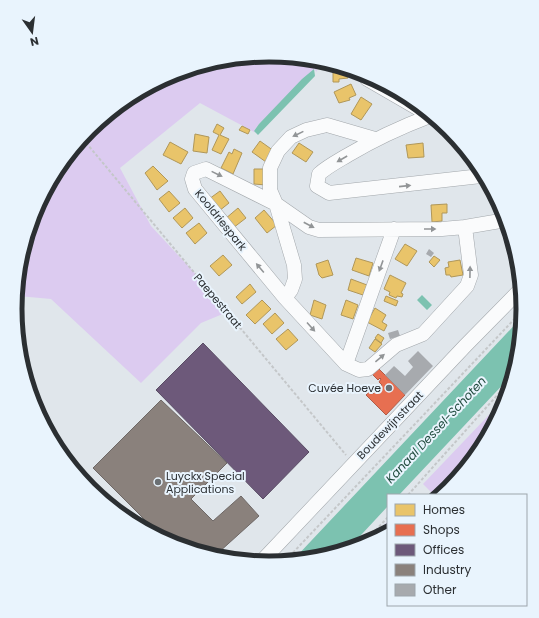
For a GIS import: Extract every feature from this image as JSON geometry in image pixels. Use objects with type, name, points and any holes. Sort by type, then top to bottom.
[{"type":"street","points":[[426,117],[398,127],[327,167],[319,174],[317,186],[329,194],[478,176]]},
{"type":"street","points":[[285,298],[291,290],[295,279],[294,265],[276,204],[270,190],[270,168],[278,151],[291,137],[306,130],[327,125],[375,139]]},
{"type":"street","name":"Kooldriespark","points":[[346,364],[285,298],[195,189],[192,180],[194,173],[206,169],[276,204],[309,227],[319,230],[442,229],[501,221]]},
{"type":"street","points":[[394,230],[346,364],[359,370],[368,369],[396,345],[423,334],[467,286],[471,275],[465,227]]},
{"type":"street","name":"Boudewijnstraat","points":[[268,556],[353,463],[516,294]]},
{"type":"path","name":"Paepestraat","points":[[86,143],[353,463]]},
{"type":"path","points":[[290,555],[517,317]]},
{"type":"path","points":[[409,494],[504,388]]},
{"type":"path","points":[[372,534],[387,518]]},
{"type":"shaded area","points":[[253,62],[286,62],[316,66],[317,72],[314,69],[259,124],[254,131],[256,133],[200,103],[120,168],[151,226],[230,311],[201,323],[141,383],[51,299],[23,296],[24,277],[30,245],[35,229],[55,185],[64,171],[83,146],[106,123],[132,103],[160,87],[175,80],[205,70],[221,66]]},
{"type":"shaded area","points":[[496,407],[484,433],[465,461],[433,494],[423,484]]},
{"type":"shaded area","points":[[387,522],[387,526],[378,531]]},
{"type":"water","points":[[314,69],[315,76],[258,135],[254,131],[259,124],[302,79]]},
{"type":"water","points":[[422,295],[432,305],[427,310],[417,300]]},
{"type":"water","name":"Kanaal Dessel-Schoten","points":[[516,323],[515,341],[507,381],[400,494],[387,494],[387,507],[356,541],[318,552],[298,554]]},
{"type":"building: Homes","points":[[333,70],[348,75],[348,78],[339,79],[339,82],[333,82]]},
{"type":"building: Homes","points":[[351,84],[356,95],[349,98],[350,100],[339,103],[334,92]]},
{"type":"building: Homes","points":[[361,97],[372,104],[361,120],[351,114]]},
{"type":"building: Homes","points":[[217,124],[224,128],[220,135],[229,139],[221,154],[212,150],[219,135],[213,132]]},
{"type":"building: Homes","points":[[242,126],[250,130],[248,134],[239,130]]},
{"type":"building: Homes","points":[[195,134],[209,137],[207,153],[193,151]]},
{"type":"building: Homes","points":[[260,141],[274,151],[266,162],[252,152]]},
{"type":"building: Homes","points":[[170,142],[188,152],[181,164],[163,155]]},
{"type":"building: Homes","points":[[299,143],[313,152],[306,162],[292,153]]},
{"type":"building: Homes","points":[[423,143],[424,157],[408,158],[406,145]]},
{"type":"building: Homes","points":[[234,149],[242,153],[233,174],[221,168],[229,152],[232,154]]},
{"type":"building: Homes","points":[[153,166],[168,181],[157,190],[145,173]]},
{"type":"building: Homes","points":[[254,169],[267,169],[266,185],[254,184]]},
{"type":"building: Homes","points":[[169,191],[180,203],[169,212],[159,199]]},
{"type":"building: Homes","points":[[220,191],[229,203],[219,211],[209,199]]},
{"type":"building: Homes","points":[[447,204],[447,213],[442,213],[442,221],[432,222],[431,205]]},
{"type":"building: Homes","points":[[185,208],[193,218],[182,228],[173,218]]},
{"type":"building: Homes","points":[[238,208],[246,218],[233,228],[225,219]]},
{"type":"building: Homes","points":[[264,210],[277,225],[267,233],[255,218]]},
{"type":"building: Homes","points":[[199,223],[207,233],[195,244],[186,233]]},
{"type":"building: Homes","points":[[405,244],[417,251],[407,266],[395,259]]},
{"type":"building: Homes","points":[[223,255],[232,265],[219,276],[210,266]]},
{"type":"building: Homes","points":[[434,256],[440,260],[434,267],[429,262]]},
{"type":"building: Homes","points":[[356,258],[373,263],[369,276],[352,270]]},
{"type":"building: Homes","points":[[328,260],[333,275],[322,278],[319,275],[316,264]]},
{"type":"building: Homes","points":[[460,260],[463,275],[451,277],[450,275],[446,275],[445,268],[449,267],[448,262]]},
{"type":"building: Homes","points":[[390,275],[406,283],[401,293],[403,294],[402,297],[397,296],[396,298],[389,295],[390,292],[384,289]]},
{"type":"building: Homes","points":[[351,279],[367,285],[363,295],[348,290]]},
{"type":"building: Homes","points":[[250,284],[256,292],[242,304],[236,297]]},
{"type":"building: Homes","points":[[386,296],[398,301],[396,306],[384,301]]},
{"type":"building: Homes","points":[[262,300],[271,309],[255,324],[246,315]]},
{"type":"building: Homes","points":[[314,300],[326,305],[322,319],[310,315]]},
{"type":"building: Homes","points":[[346,300],[358,305],[353,319],[341,315]]},
{"type":"building: Homes","points":[[375,308],[386,315],[382,322],[387,325],[384,331],[367,322]]},
{"type":"building: Homes","points":[[275,313],[284,323],[272,334],[263,324]]},
{"type":"building: Homes","points":[[288,329],[298,340],[286,350],[276,339]]},
{"type":"building: Homes","points":[[378,334],[384,338],[381,343],[375,338]]},
{"type":"building: Homes","points":[[375,339],[382,344],[375,352],[369,348]]},
{"type":"building: Shops","name":"Cuvée Hoeve","points":[[375,365],[405,395],[386,415],[366,395],[370,391],[373,394],[382,385],[379,382],[381,379],[380,378],[378,380],[369,371]]},
{"type":"building: Offices","points":[[203,343],[309,452],[263,499],[156,390]]},
{"type":"building: Industry","name":"Luyckx Special Applications","points":[[161,400],[227,463],[191,499],[213,521],[241,496],[259,516],[220,552],[205,548],[175,538],[151,526],[93,468]]},
{"type":"building: Other","points":[[429,249],[434,253],[431,257],[426,254]]},
{"type":"building: Other","points":[[398,330],[400,336],[390,339],[388,333]]},
{"type":"building: Other","points":[[418,351],[433,366],[405,395],[385,375],[394,366],[405,376],[413,367],[408,361]]},
{"type":"place","name":"Cuvée Hoeve","points":[[389,388]]},
{"type":"place","name":"Luyckx Special Applications","points":[[158,482]]}]
